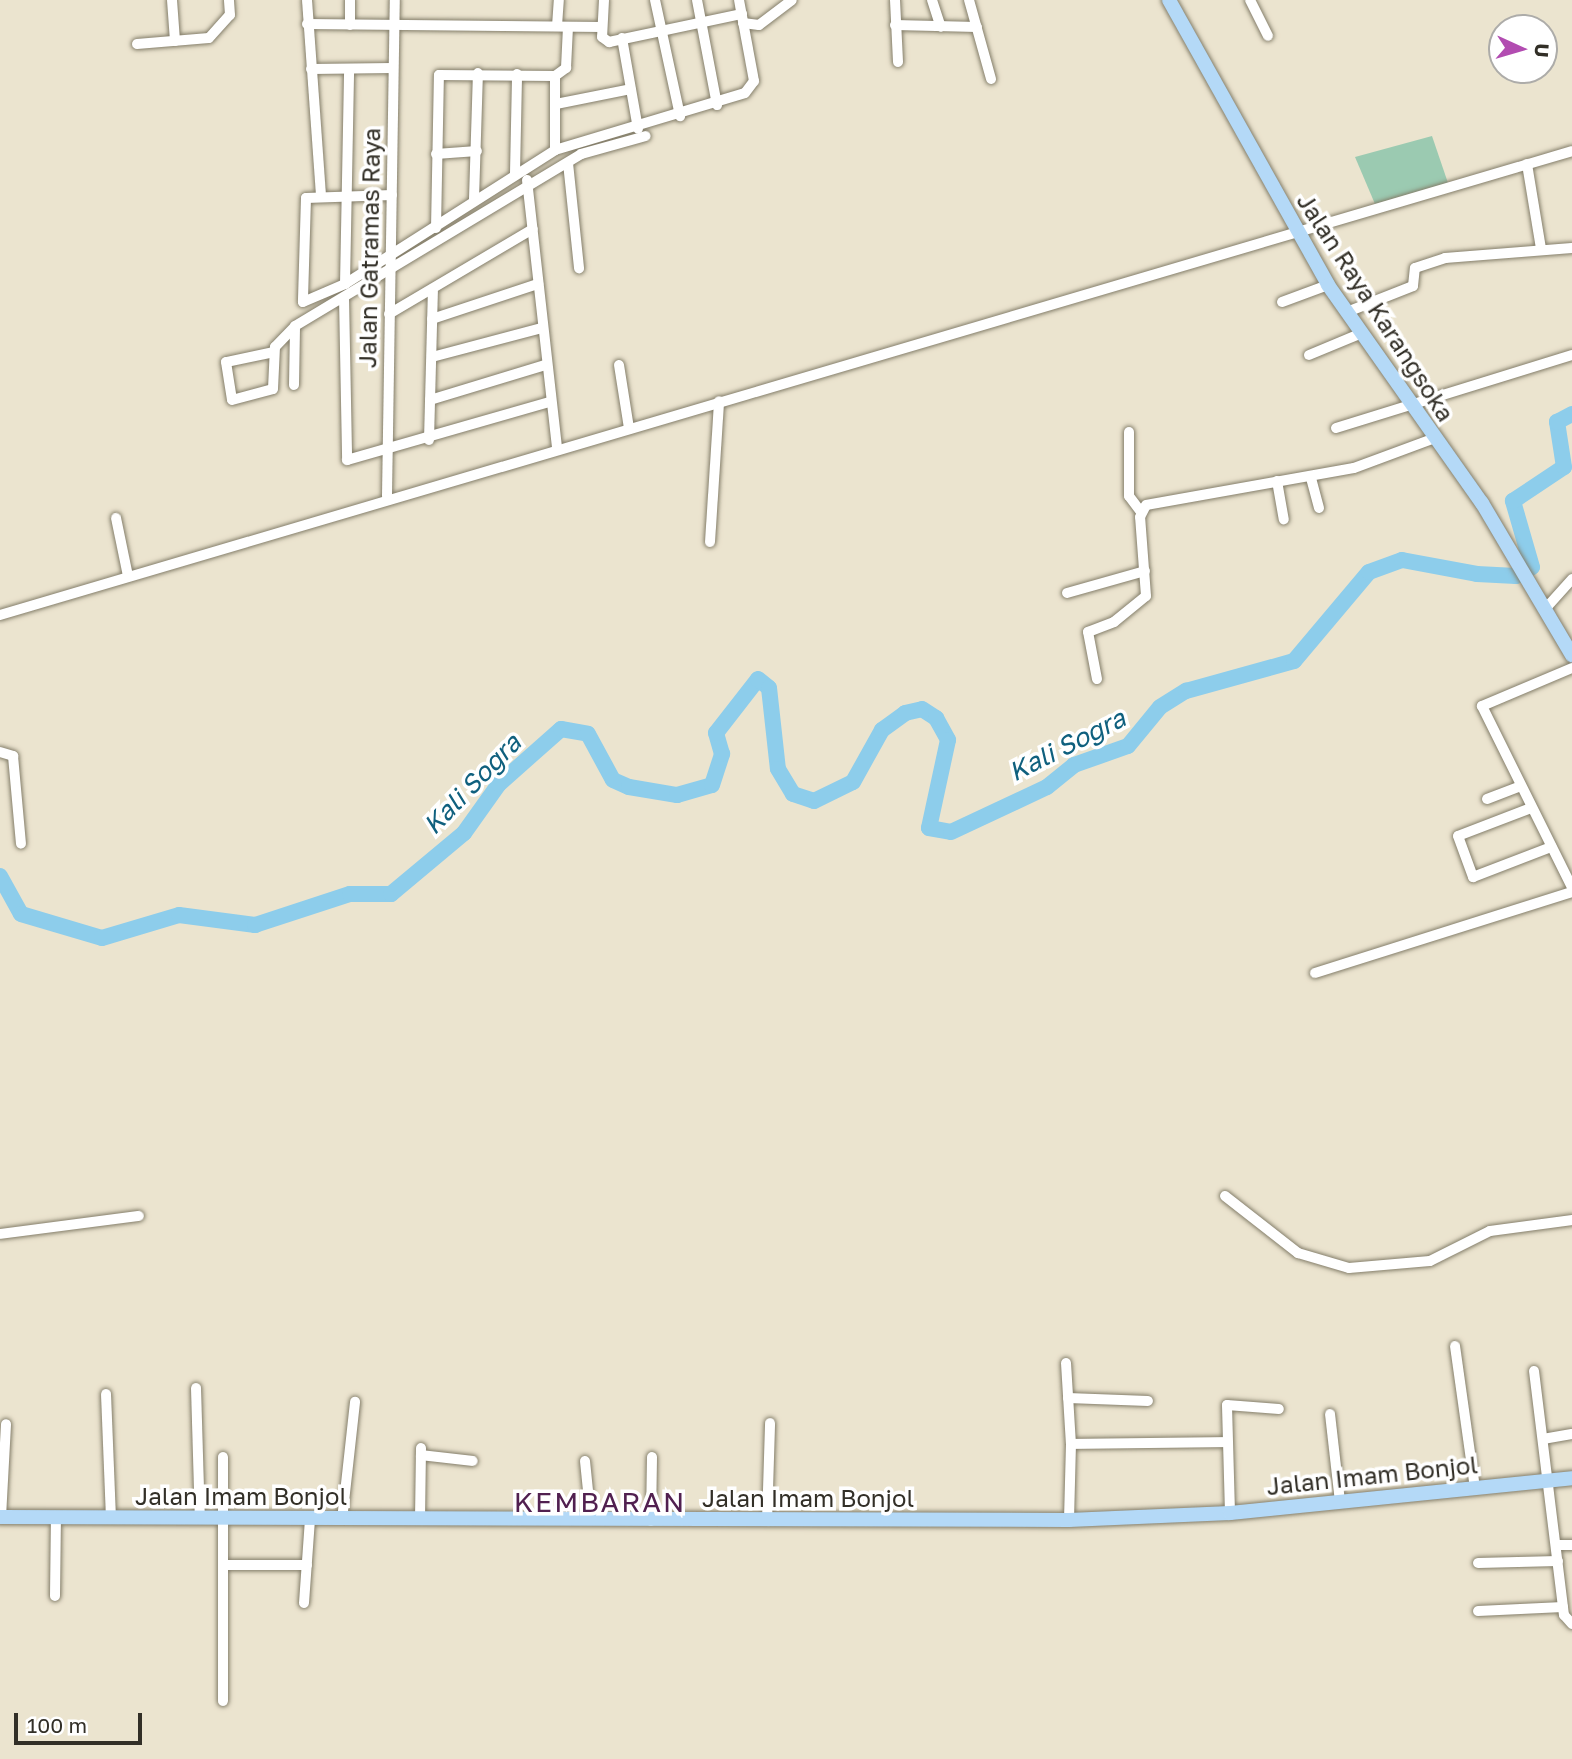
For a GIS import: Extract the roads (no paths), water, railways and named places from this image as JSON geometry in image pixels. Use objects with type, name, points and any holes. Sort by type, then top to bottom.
[{"type":"main road","name":"Jalan Raya Karangsoka","points":[[1169,0],[1328,285],[1413,404],[1516,558],[1572,655]]},
{"type":"main road","name":"Jalan Imam Bonjol","points":[[1,1517],[651,1521],[1069,1520],[1230,1513],[1572,1478]]},
{"type":"street","points":[[172,0],[175,41]]},
{"type":"street","points":[[137,44],[209,38],[230,15],[229,0]]},
{"type":"street","points":[[307,0],[321,196]]},
{"type":"street","points":[[350,0],[350,25]]},
{"type":"street","name":"Jalan Gatramas Raya","points":[[387,496],[395,0]]},
{"type":"street","points":[[436,228],[437,79],[478,73],[555,76],[566,68],[559,0]]},
{"type":"street","points":[[604,0],[602,27],[605,41],[743,18],[758,24],[784,2]]},
{"type":"street","points":[[655,0],[680,116]]},
{"type":"street","points":[[697,0],[716,106]]},
{"type":"street","points":[[274,352],[226,362],[232,400],[273,389],[274,352],[295,326],[391,270],[528,183],[568,163],[680,116],[716,106],[745,93],[754,81],[739,0]]},
{"type":"street","points":[[895,0],[898,62]]},
{"type":"street","points":[[932,0],[940,27]]},
{"type":"street","points":[[969,0],[992,79]]},
{"type":"street","points":[[1250,0],[1268,36]]},
{"type":"street","points":[[307,24],[602,27]]},
{"type":"street","points":[[895,25],[976,27]]},
{"type":"street","points":[[622,38],[642,133]]},
{"type":"street","points":[[311,69],[393,68]]},
{"type":"street","points":[[345,284],[349,69]]},
{"type":"street","points":[[474,200],[478,73]]},
{"type":"street","points":[[517,74],[518,172],[528,183],[545,365],[556,448]]},
{"type":"street","points":[[555,76],[555,150]]},
{"type":"street","points":[[556,104],[631,89]]},
{"type":"street","points":[[392,195],[321,196],[304,203],[301,299],[307,303],[345,284],[555,150],[642,133]]},
{"type":"street","points":[[436,154],[477,151]]},
{"type":"street","points":[[0,615],[387,496],[1300,234],[1572,151]]},
{"type":"street","points":[[568,163],[579,268]]},
{"type":"street","points":[[1527,164],[1541,249]]},
{"type":"street","points":[[389,314],[533,229]]},
{"type":"street","points":[[1347,312],[1413,286],[1418,266],[1482,252],[1572,248]]},
{"type":"street","points":[[432,319],[538,284]]},
{"type":"street","points":[[1282,302],[1328,285]]},
{"type":"street","points":[[429,440],[433,290]]},
{"type":"street","points":[[344,297],[343,456],[353,461],[549,402]]},
{"type":"street","points":[[295,326],[295,385]]},
{"type":"street","points":[[432,357],[542,328]]},
{"type":"street","points":[[1309,355],[1362,333]]},
{"type":"street","points":[[1336,428],[1572,355]]},
{"type":"street","points":[[430,400],[545,365]]},
{"type":"street","points":[[620,365],[629,428]]},
{"type":"street","points":[[710,542],[719,401]]},
{"type":"street","points":[[1097,679],[1088,632],[1141,603],[1145,571],[1141,512],[1129,496],[1129,432]]},
{"type":"street","points":[[1141,512],[1150,503],[1311,478],[1435,438]]},
{"type":"street","points":[[1311,478],[1319,508]]},
{"type":"street","points":[[1278,481],[1284,519]]},
{"type":"street","points":[[116,517],[128,576]]},
{"type":"street","points":[[1067,593],[1145,571]]},
{"type":"street","points":[[1546,608],[1572,579]]},
{"type":"street","points":[[1572,668],[1482,706],[1572,887]]},
{"type":"street","points":[[0,752],[12,754],[22,844]]},
{"type":"street","points":[[1487,799],[1521,786]]},
{"type":"street","points":[[1531,808],[1458,836],[1473,877],[1551,847]]},
{"type":"street","points":[[1315,973],[1572,892]]},
{"type":"street","points":[[1225,1196],[1298,1252],[1349,1268],[1430,1261],[1490,1231],[1572,1220]]},
{"type":"street","points":[[0,1234],[139,1216]]},
{"type":"street","points":[[1455,1346],[1475,1488]]},
{"type":"street","points":[[1066,1363],[1071,1444],[1069,1520]]},
{"type":"street","points":[[1534,1371],[1563,1607],[1572,1624]]},
{"type":"street","points":[[196,1388],[200,1519]]},
{"type":"street","points":[[106,1394],[111,1518]]},
{"type":"street","points":[[1068,1398],[1148,1401]]},
{"type":"street","points":[[342,1520],[355,1402]]},
{"type":"street","points":[[1230,1513],[1227,1442],[1229,1403],[1279,1409]]},
{"type":"street","points":[[1330,1414],[1340,1502]]},
{"type":"street","points":[[767,1521],[770,1423]]},
{"type":"street","points":[[1,1517],[6,1424]]},
{"type":"street","points":[[1543,1439],[1572,1434]]},
{"type":"street","points":[[1071,1444],[1227,1442]]},
{"type":"street","points":[[420,1520],[421,1451],[472,1461]]},
{"type":"street","points":[[223,1457],[226,1518],[223,1701]]},
{"type":"street","points":[[651,1521],[652,1457]]},
{"type":"street","points":[[585,1461],[590,1520]]},
{"type":"street","points":[[55,1596],[56,1517]]},
{"type":"street","points":[[304,1602],[310,1519]]},
{"type":"street","points":[[1557,1545],[1572,1545]]},
{"type":"street","points":[[1478,1563],[1558,1561]]},
{"type":"street","points":[[224,1565],[307,1565]]},
{"type":"street","points":[[1478,1611],[1563,1607]]},
{"type":"waterway","name":"Kali Sogra","points":[[0,876],[21,914],[102,938],[179,915],[255,925],[350,894],[391,894],[464,833],[499,784],[561,729],[588,734],[613,780],[629,787],[677,795],[712,785],[722,754],[716,733],[758,679],[769,688],[778,769],[793,794],[814,801],[853,782],[882,730],[905,713],[922,709],[936,718],[948,740],[929,828],[951,832],[1047,787],[1074,765],[1128,746],[1160,707],[1186,691],[1294,661],[1369,572],[1402,560],[1477,574],[1516,576],[1532,567],[1513,501],[1564,467],[1557,422],[1572,414]]},
{"type":"district","name":"KEMBARAN","points":[[600,1502]]}]
